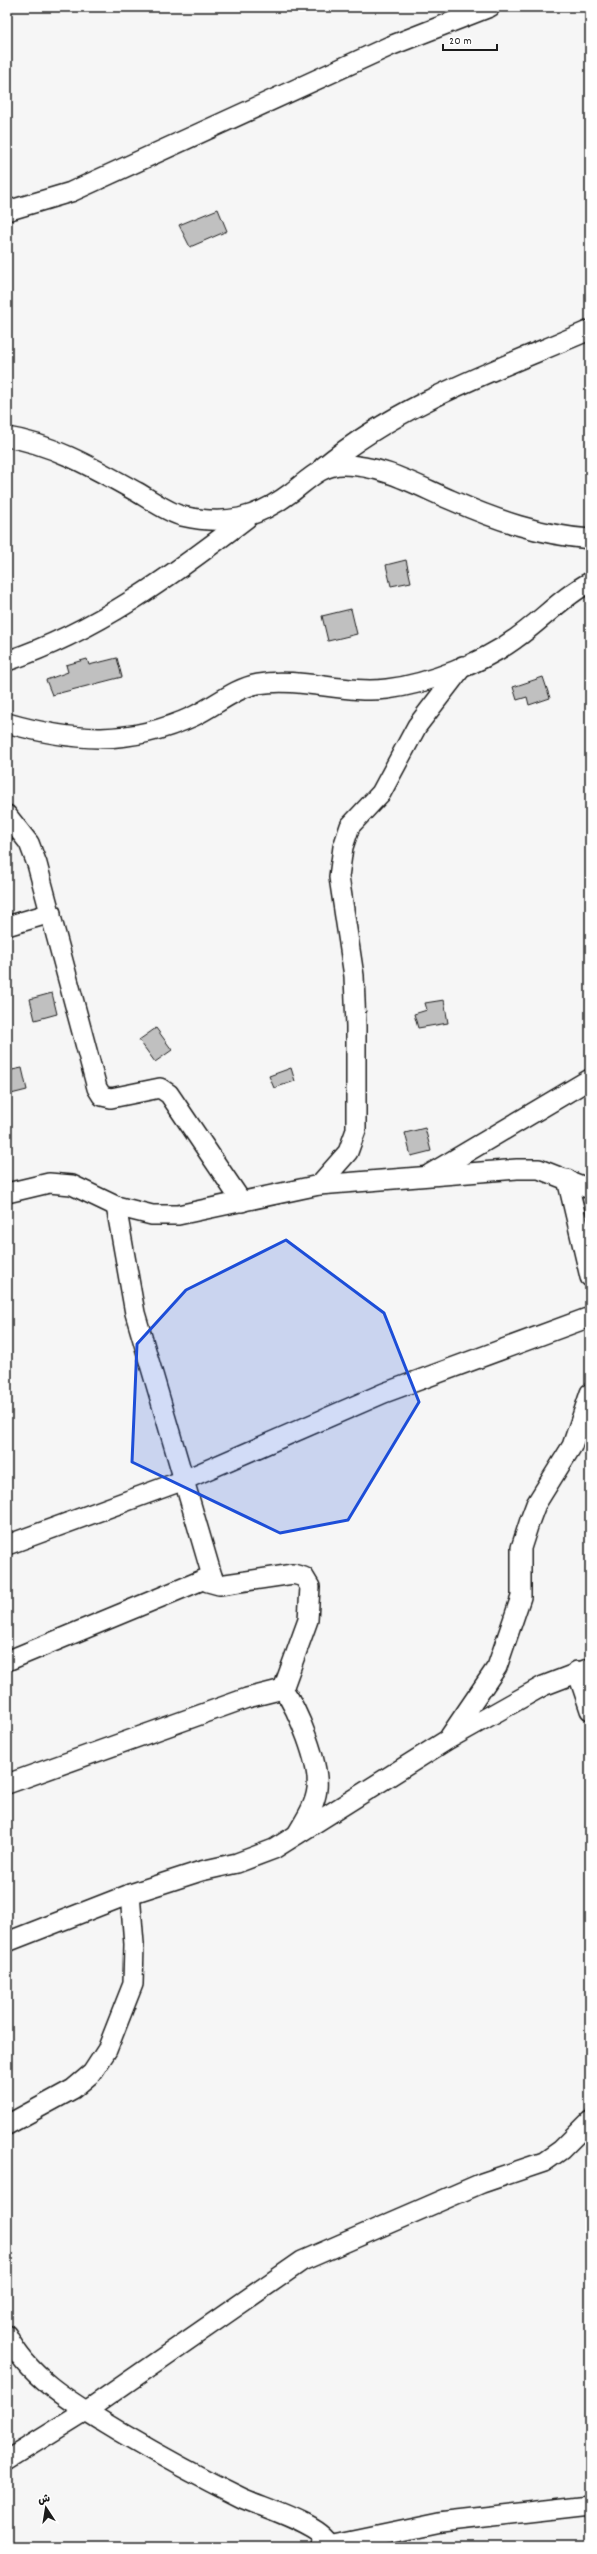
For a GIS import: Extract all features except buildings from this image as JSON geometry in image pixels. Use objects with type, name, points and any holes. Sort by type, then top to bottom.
[{"type":"street","points":[[7,211],[71,192],[390,46],[490,7]]},
{"type":"street","points":[[7,660],[36,651],[90,626],[144,593],[248,518],[270,507],[370,432],[471,380],[590,330]]},
{"type":"street","points":[[7,436],[50,448],[180,515],[214,521],[248,518]]},
{"type":"street","points":[[319,470],[342,464],[365,466],[399,476],[509,524],[548,534],[590,539]]},
{"type":"street","points":[[7,723],[62,737],[102,739],[132,736],[159,730],[194,716],[242,689],[258,684],[387,689],[439,676],[494,653],[516,638],[568,596],[590,582]]},
{"type":"street","points":[[319,1185],[348,1152],[356,1130],[356,1012],[354,976],[339,877],[343,847],[350,826],[382,793],[417,726],[463,666]]},
{"type":"street","points":[[7,815],[29,843],[50,913],[98,1088],[102,1096],[111,1098],[160,1088],[169,1094],[242,1202]]},
{"type":"street","points":[[7,926],[50,913]]},
{"type":"street","points":[[427,1176],[590,1079]]},
{"type":"street","points":[[7,1193],[49,1183],[72,1185],[116,1206],[152,1215],[178,1215],[319,1185],[427,1176],[539,1170],[568,1179],[590,1189]]},
{"type":"street","points":[[568,1179],[590,1277]]},
{"type":"street","points":[[116,1206],[135,1313],[212,1576],[208,1582],[219,1585],[293,1574],[304,1577],[310,1587],[308,1620],[283,1689],[298,1715],[317,1775],[312,1808],[295,1837]]},
{"type":"street","points":[[7,1545],[184,1480],[384,1392],[590,1317]]},
{"type":"street","points":[[447,1740],[497,1667],[521,1597],[521,1548],[530,1520],[536,1504],[572,1446],[590,1393]]},
{"type":"street","points":[[7,1661],[212,1576]]},
{"type":"street","points":[[7,1942],[130,1894],[200,1871],[237,1863],[274,1849],[447,1740],[543,1686],[583,1670],[590,1710]]},
{"type":"street","points":[[7,1784],[247,1698],[283,1689]]},
{"type":"street","points":[[7,2125],[73,2089],[92,2073],[107,2050],[133,1984],[134,1944],[130,1894]]},
{"type":"street","points":[[7,2460],[86,2411],[302,2261],[482,2183],[544,2162],[561,2150],[590,2121]]},
{"type":"street","points":[[7,2335],[28,2366],[61,2396],[156,2453],[242,2498],[304,2524],[319,2533],[327,2546],[440,2522],[590,2504]]},
{"type":"highlighted area","points":[[286,1240],[384,1313],[419,1402],[348,1520],[280,1533],[132,1462],[137,1344],[186,1290]]}]
